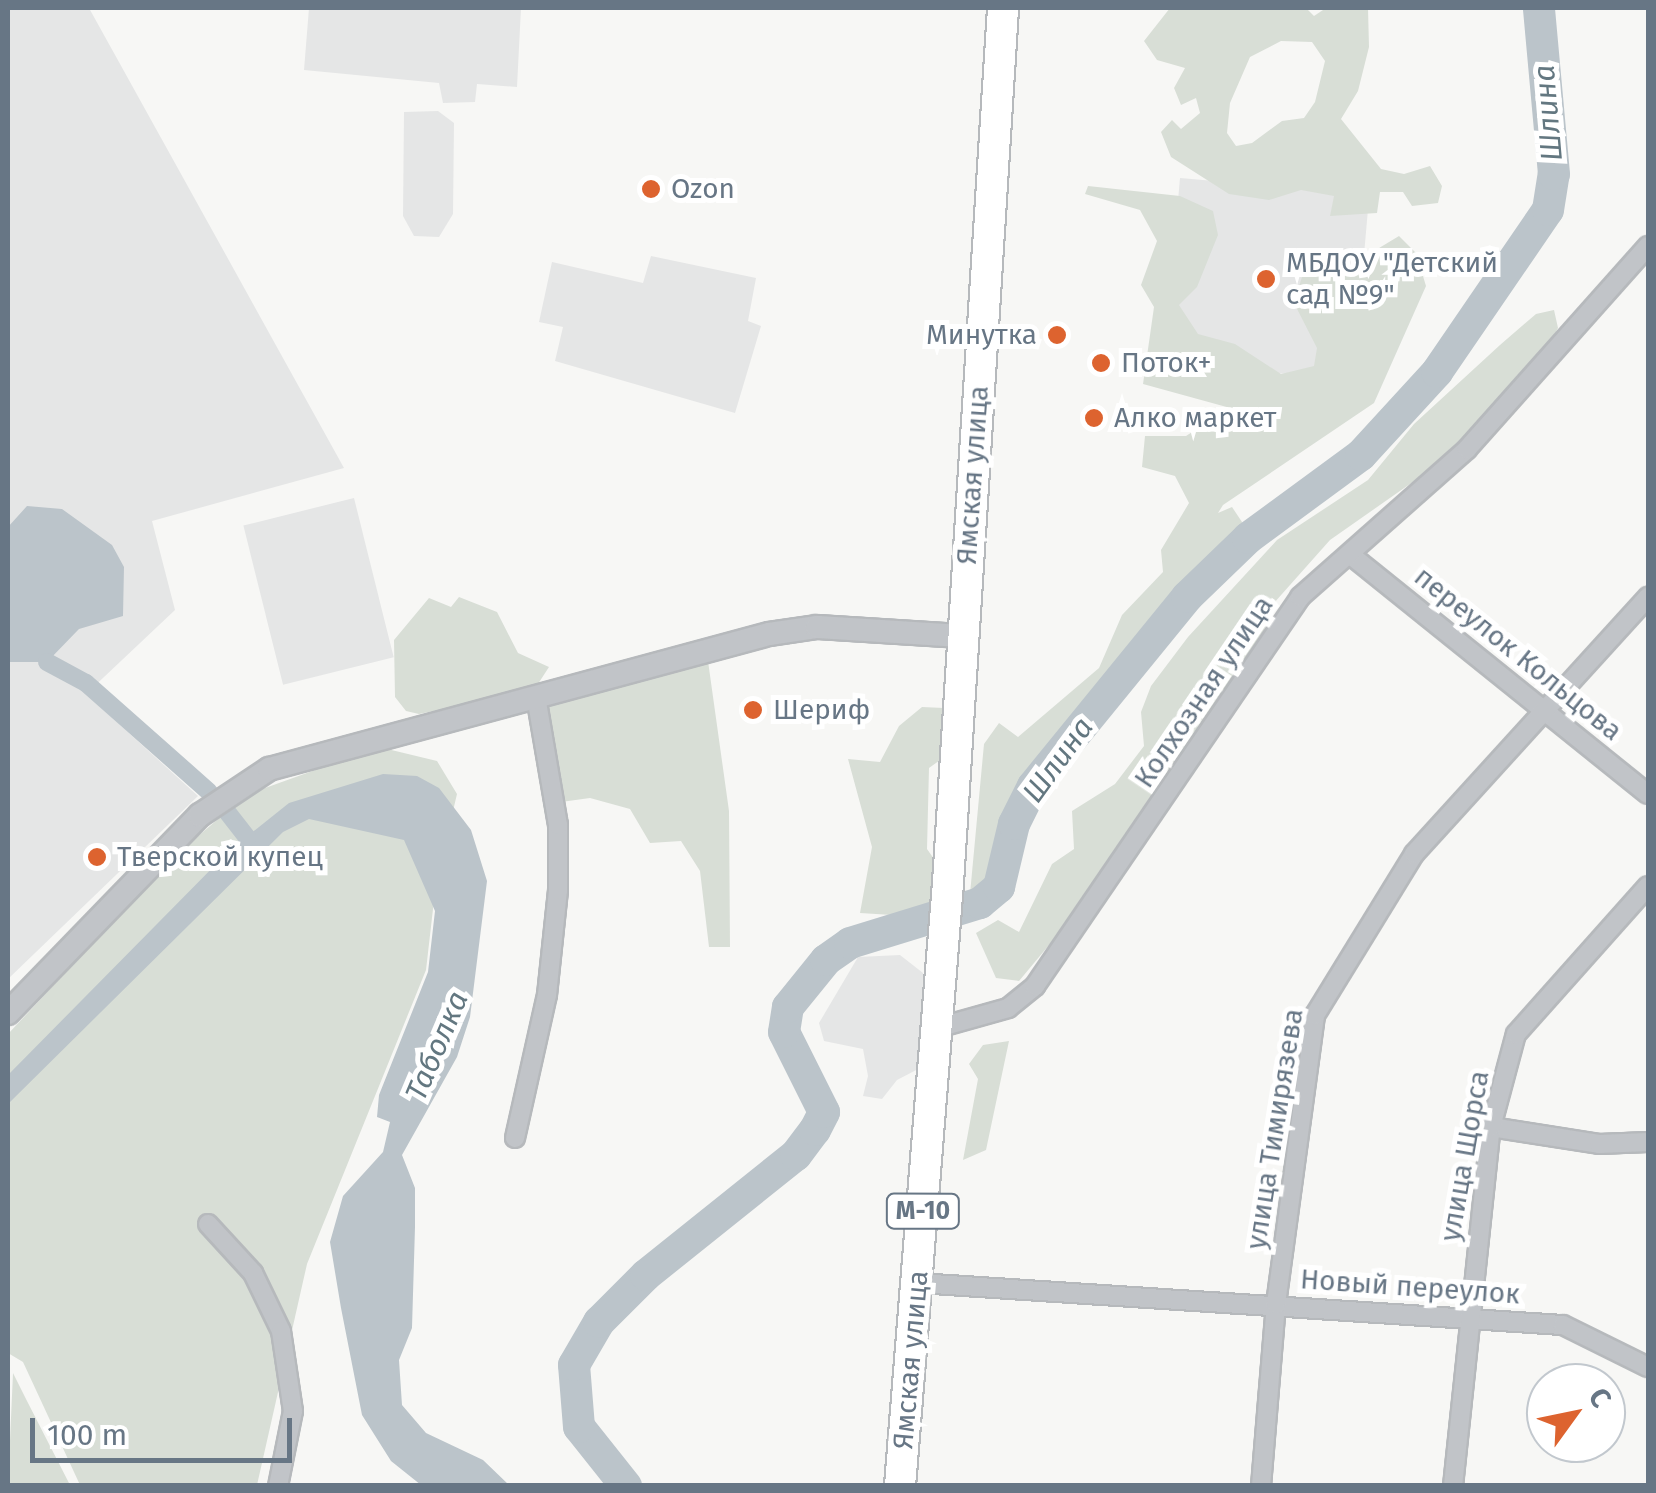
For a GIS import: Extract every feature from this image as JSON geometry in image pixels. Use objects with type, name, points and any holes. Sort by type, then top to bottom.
[{"type":"highway","name":"Ямская улица","points":[[900,1486],[948,883],[1003,8]]},
{"type":"street","name":"Колхозная улица","points":[[936,1028],[1008,1008],[1035,986],[1300,598],[1353,557],[1467,449],[1648,246]]},
{"type":"street","name":"переулок Кольцова","points":[[1353,557],[1648,794]]},
{"type":"street","name":"улица Тимирязева","points":[[1261,1486],[1276,1304],[1315,1015],[1414,854],[1648,597]]},
{"type":"street","points":[[8,1013],[200,815],[269,768],[817,626],[962,636]]},
{"type":"street","points":[[515,1138],[547,995],[558,890],[558,825],[536,696]]},
{"type":"street","name":"улица Щорса","points":[[1453,1486],[1491,1128],[1516,1034],[1648,886]]},
{"type":"street","points":[[1491,1128],[1599,1144],[1648,1142]]},
{"type":"street","points":[[208,1224],[253,1273],[281,1331],[293,1411],[278,1486]]},
{"type":"street","name":"Новый переулок","points":[[918,1283],[1563,1325],[1648,1368]]},
{"type":"shaded area","points":[[8,8],[89,8],[344,468],[152,521],[175,610],[86,694],[198,796],[8,979]]},
{"type":"shaded area","points":[[309,8],[521,8],[517,87],[477,84],[475,102],[443,103],[439,83],[304,70]]},
{"type":"shaded area","points":[[1170,8],[1306,8],[1314,16],[1326,8],[1368,8],[1369,47],[1358,91],[1341,119],[1381,169],[1404,174],[1430,166],[1442,186],[1438,203],[1412,206],[1403,192],[1380,192],[1377,213],[1330,216],[1334,196],[1301,190],[1269,200],[1229,194],[1171,157],[1161,132],[1172,120],[1181,129],[1200,113],[1196,98],[1181,105],[1174,88],[1185,68],[1157,60],[1144,41]],"holes":[[[1281,41],[1312,42],[1325,61],[1315,102],[1304,118],[1282,121],[1252,143],[1236,146],[1227,133],[1230,103],[1250,57]]]},
{"type":"shaded area","points":[[438,111],[454,123],[453,214],[439,237],[414,236],[403,216],[404,112]]},
{"type":"shaded area","name":"МБДОУ \"Детский сад №9\"","points":[[1180,178],[1369,195],[1353,380],[1164,363]]},
{"type":"shaded area","points":[[1088,186],[1180,196],[1213,211],[1218,235],[1197,287],[1179,305],[1198,334],[1235,344],[1281,374],[1314,366],[1317,348],[1294,303],[1306,264],[1341,271],[1399,236],[1416,253],[1426,286],[1374,403],[1223,505],[1218,513],[1232,507],[1244,525],[1150,626],[1010,802],[994,884],[970,894],[984,744],[999,723],[1018,737],[1099,668],[1122,615],[1163,572],[1161,550],[1189,503],[1175,476],[1142,467],[1145,436],[1186,436],[1209,421],[1265,428],[1263,417],[1143,384],[1154,307],[1141,285],[1157,241],[1140,210],[1085,194]]},
{"type":"shaded area","points":[[651,256],[756,278],[748,321],[761,326],[735,413],[555,361],[563,327],[539,322],[552,262],[643,283]]},
{"type":"shaded area","points":[[1554,310],[1558,328],[1545,352],[1437,465],[1330,540],[1274,603],[1251,666],[1074,915],[1019,981],[996,978],[976,933],[998,920],[1019,932],[1052,864],[1074,849],[1072,811],[1115,784],[1144,746],[1141,712],[1151,686],[1188,637],[1277,540],[1368,480],[1414,424],[1500,345],[1536,314]]},
{"type":"shaded area","points":[[354,498],[394,657],[283,685],[243,526]]},
{"type":"shaded area","points":[[459,597],[497,612],[518,653],[549,667],[536,687],[511,695],[419,714],[406,711],[395,697],[394,640],[429,598],[451,607]]},
{"type":"shaded area","points":[[708,661],[729,811],[730,947],[709,947],[700,871],[681,841],[650,843],[630,809],[590,798],[561,802],[544,704]]},
{"type":"shaded area","points":[[922,707],[944,708],[943,758],[929,768],[927,849],[939,866],[934,905],[908,916],[860,913],[872,847],[848,759],[880,762],[899,726]]},
{"type":"shaded area","points":[[379,747],[437,761],[457,794],[436,883],[426,970],[307,1264],[257,1485],[80,1485],[23,1362],[8,1353],[8,1034],[175,856],[246,795]]},
{"type":"shaded area","points":[[900,955],[923,973],[922,1067],[897,1080],[882,1099],[863,1096],[868,1076],[863,1049],[824,1041],[819,1023],[858,957]]},
{"type":"shaded area","points":[[1009,1041],[986,1150],[963,1160],[978,1079],[969,1064],[983,1045]]},
{"type":"shaded area","points":[[13,1373],[27,1401],[70,1485],[8,1485]]},
{"type":"water","points":[[27,506],[62,509],[112,545],[124,567],[123,616],[79,629],[47,662],[8,662],[8,527]]},
{"type":"water","name":"Таболка","points":[[383,774],[417,776],[439,788],[471,830],[487,881],[470,1017],[457,1057],[402,1155],[415,1188],[415,1227],[412,1328],[399,1360],[402,1405],[426,1433],[483,1460],[509,1485],[421,1485],[391,1461],[362,1415],[330,1242],[343,1196],[383,1152],[390,1122],[377,1117],[379,1095],[428,972],[435,911],[404,840],[309,819],[283,832],[8,1104],[8,1075],[230,850],[289,803]]},
{"type":"waterway","name":"Шлина","points":[[626,1486],[579,1427],[574,1365],[599,1322],[646,1275],[796,1155],[815,1130],[824,1112],[784,1032],[788,1007],[826,960],[850,943],[980,903],[999,887],[1014,824],[1033,786],[1187,597],[1248,538],[1361,455],[1437,372],[1548,210],[1554,174],[1539,8]]},
{"type":"waterway","points":[[47,662],[86,683],[209,792]]},
{"type":"waterway","points":[[228,813],[247,837]]},
{"type":"place","name":"Ozon","points":[[651,189]]},
{"type":"place","name":"МБДОУ \"Детский сад №9\"","points":[[1266,279]]},
{"type":"place","name":"Минутка","points":[[1057,335]]},
{"type":"place","name":"Поток+","points":[[1101,363]]},
{"type":"place","name":"Алко маркет","points":[[1094,418]]},
{"type":"place","name":"Шериф","points":[[753,710]]},
{"type":"place","name":"Тверской купец","points":[[97,857]]}]
